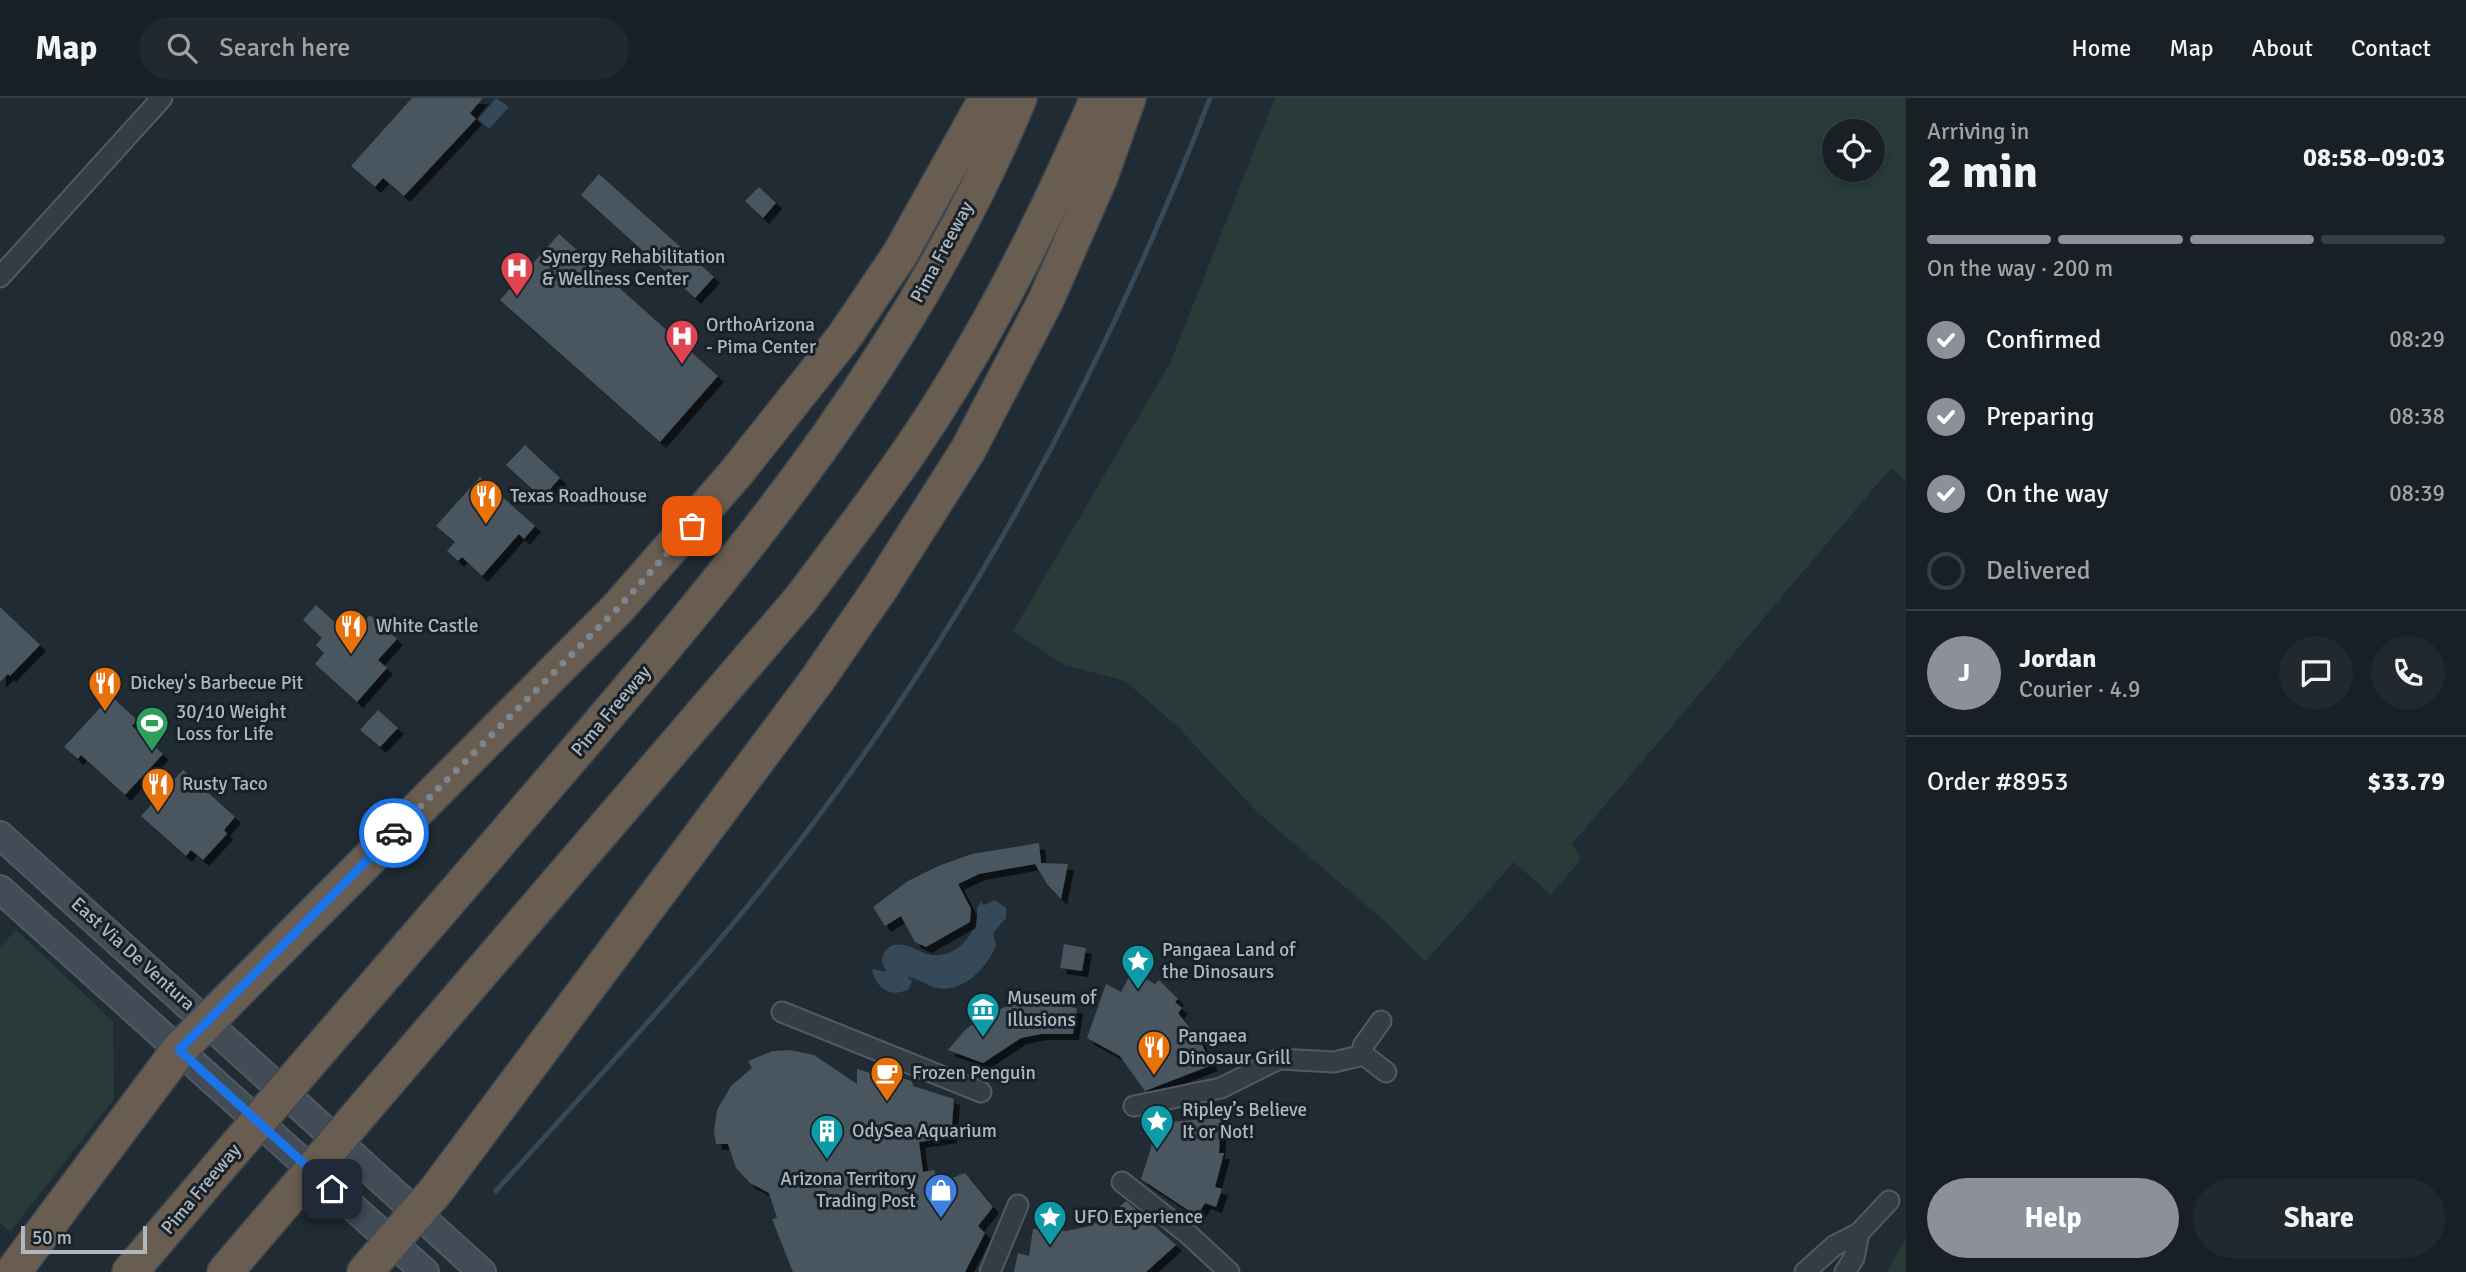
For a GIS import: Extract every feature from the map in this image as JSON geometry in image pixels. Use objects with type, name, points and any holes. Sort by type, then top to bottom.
[{"type":"highway","points":[[13,1272],[179,1050],[618,608],[692,526],[844,337],[925,214],[987,98]]},
{"type":"highway","name":"Pima Freeway","points":[[130,1272],[647,668],[799,480],[895,338],[946,249],[1019,98]]},
{"type":"highway","points":[[225,1272],[801,599],[856,527],[912,448],[995,310],[1036,235],[1098,98]]},
{"type":"highway","points":[[365,1272],[418,1213],[817,680],[918,530],[968,450],[1046,300],[1100,177],[1128,98]]},
{"type":"main road","name":"East Via De Ventura","points":[[0,835],[482,1272]]},
{"type":"main road","points":[[0,889],[425,1272]]},
{"type":"street","points":[[0,277],[162,98]]},
{"type":"street","points":[[782,1012],[981,1092]]},
{"type":"street","points":[[1381,1021],[1363,1046],[1364,1055],[1386,1072]]},
{"type":"street","points":[[1134,1106],[1221,1088],[1279,1059],[1334,1062],[1364,1055]]},
{"type":"street","points":[[1122,1182],[1188,1234],[1229,1272]]},
{"type":"street","points":[[1805,1272],[1828,1250],[1860,1233],[1889,1201]]},
{"type":"street","points":[[990,1272],[1018,1205]]},
{"type":"street","points":[[1845,1272],[1854,1258],[1860,1233]]},
{"type":"green space","points":[[1275,98],[1906,98],[1906,481],[1891,468],[1572,844],[1581,859],[1551,895],[1514,862],[1425,962],[1388,924],[1257,812],[1179,728],[1125,681],[1064,665],[1013,631],[1170,363]]},
{"type":"green space","points":[[16,930],[113,1021],[114,1099],[10,1232],[0,1223],[0,947]]},
{"type":"green space","points":[[1906,1239],[1906,1272],[1886,1272]]},
{"type":"water","points":[[496,98],[509,107],[489,129],[478,119]]},
{"type":"water","points":[[995,900],[1006,908],[1006,918],[993,933],[996,945],[987,963],[972,978],[963,984],[943,989],[907,977],[912,981],[909,989],[896,993],[885,990],[877,982],[872,969],[887,972],[882,958],[891,946],[907,946],[933,955],[951,952],[971,933],[981,902],[984,905]]},
{"type":"building","points":[[412,98],[483,98],[470,113],[476,119],[404,196],[383,178],[375,187],[351,166]]},
{"type":"building","points":[[599,174],[714,277],[695,298],[581,195]]},
{"type":"building","points":[[759,187],[776,203],[763,218],[745,201]]},
{"type":"building","points":[[559,234],[718,376],[660,442],[500,300]]},
{"type":"building","points":[[525,445],[560,478],[542,498],[506,465]]},
{"type":"building","name":"Texas Roadhouse","points":[[480,477],[535,526],[524,539],[519,534],[482,576],[462,557],[458,561],[447,551],[455,542],[436,526]]},
{"type":"building","name":"White Castle","points":[[316,605],[351,637],[370,615],[397,639],[378,660],[387,668],[357,702],[315,664],[324,653],[316,645],[322,638],[303,620]]},
{"type":"building","points":[[0,607],[40,645],[10,676],[8,674],[0,682]]},
{"type":"building","points":[[111,696],[137,720],[132,726],[163,754],[125,795],[81,755],[78,759],[64,747]]},
{"type":"building","points":[[378,710],[398,728],[380,747],[360,730]]},
{"type":"building","points":[[183,770],[235,817],[224,830],[227,834],[203,860],[191,850],[186,856],[141,816]]},
{"type":"building","points":[[1039,843],[1041,863],[1068,864],[1061,899],[1047,884],[1035,864],[979,874],[958,884],[971,909],[970,922],[926,947],[915,942],[901,916],[885,926],[873,907],[908,881],[938,866],[972,854]]},
{"type":"building","points":[[1064,944],[1086,948],[1082,971],[1060,968]]},
{"type":"building","points":[[1132,971],[1155,984],[1159,980],[1178,999],[1175,1002],[1182,1008],[1178,1013],[1199,1039],[1212,1065],[1145,1091],[1120,1056],[1087,1038],[1106,984],[1121,992]]},
{"type":"building","points":[[1045,997],[1063,997],[1064,1006],[1077,1008],[1073,1034],[1041,1034],[1021,1038],[983,1063],[948,1050],[965,1030],[983,1017],[1012,1004]]},
{"type":"building","name":"OdySea Aquarium","points":[[790,1050],[814,1055],[857,1084],[857,1069],[894,1080],[895,1076],[912,1081],[913,1086],[954,1099],[951,1137],[919,1142],[923,1172],[934,1170],[939,1183],[965,1173],[993,1207],[978,1226],[985,1233],[965,1272],[793,1272],[772,1219],[777,1218],[769,1193],[750,1183],[736,1168],[728,1144],[716,1144],[714,1131],[717,1110],[731,1086],[752,1068],[748,1061],[773,1051]]},
{"type":"building","points":[[1221,1118],[1219,1153],[1224,1153],[1215,1187],[1222,1189],[1216,1207],[1205,1203],[1197,1216],[1141,1179],[1151,1148],[1153,1123]]},
{"type":"building","points":[[1126,1201],[1176,1245],[1146,1272],[1014,1272],[1018,1253],[1029,1256],[1033,1229],[1066,1231],[1086,1227],[1108,1217]]},
{"type":"waterway","points":[[496,1191],[659,1009],[778,869],[876,737],[933,651],[1038,473],[1085,381],[1130,288],[1210,98]]},
{"type":"way so far","points":[[394,833],[618,608],[692,526]]},
{"type":"place","name":"Synergy Rehabilitation & Wellness Center","points":[[517,298]]},
{"type":"place","name":"OrthoArizona - Pima Center","points":[[682,366]]},
{"type":"place","name":"Texas Roadhouse","points":[[486,526]]},
{"type":"place","name":"White Castle","points":[[351,656]]},
{"type":"place","name":"Dickey's Barbecue Pit","points":[[105,713]]},
{"type":"place","name":"30/10 Weight Loss for Life","points":[[152,753]]},
{"type":"place","name":"Rusty Taco","points":[[158,814]]},
{"type":"place","name":"Pangaea Land of the Dinosaurs","points":[[1138,991]]},
{"type":"place","name":"Museum of Illusions","points":[[983,1039]]},
{"type":"place","name":"Pangaea Dinosaur Grill","points":[[1154,1077]]},
{"type":"place","name":"Frozen Penguin","points":[[887,1103]]},
{"type":"place","name":"Ripley’s Believe It or Not!","points":[[1157,1151]]},
{"type":"place","name":"OdySea Aquarium","points":[[827,1161]]},
{"type":"place","name":"Arizona Territory Trading Post","points":[[941,1220]]},
{"type":"place","name":"UFO Experience","points":[[1050,1247]]},
{"type":"route","points":[[332,1189],[179,1050],[394,833]]}]
